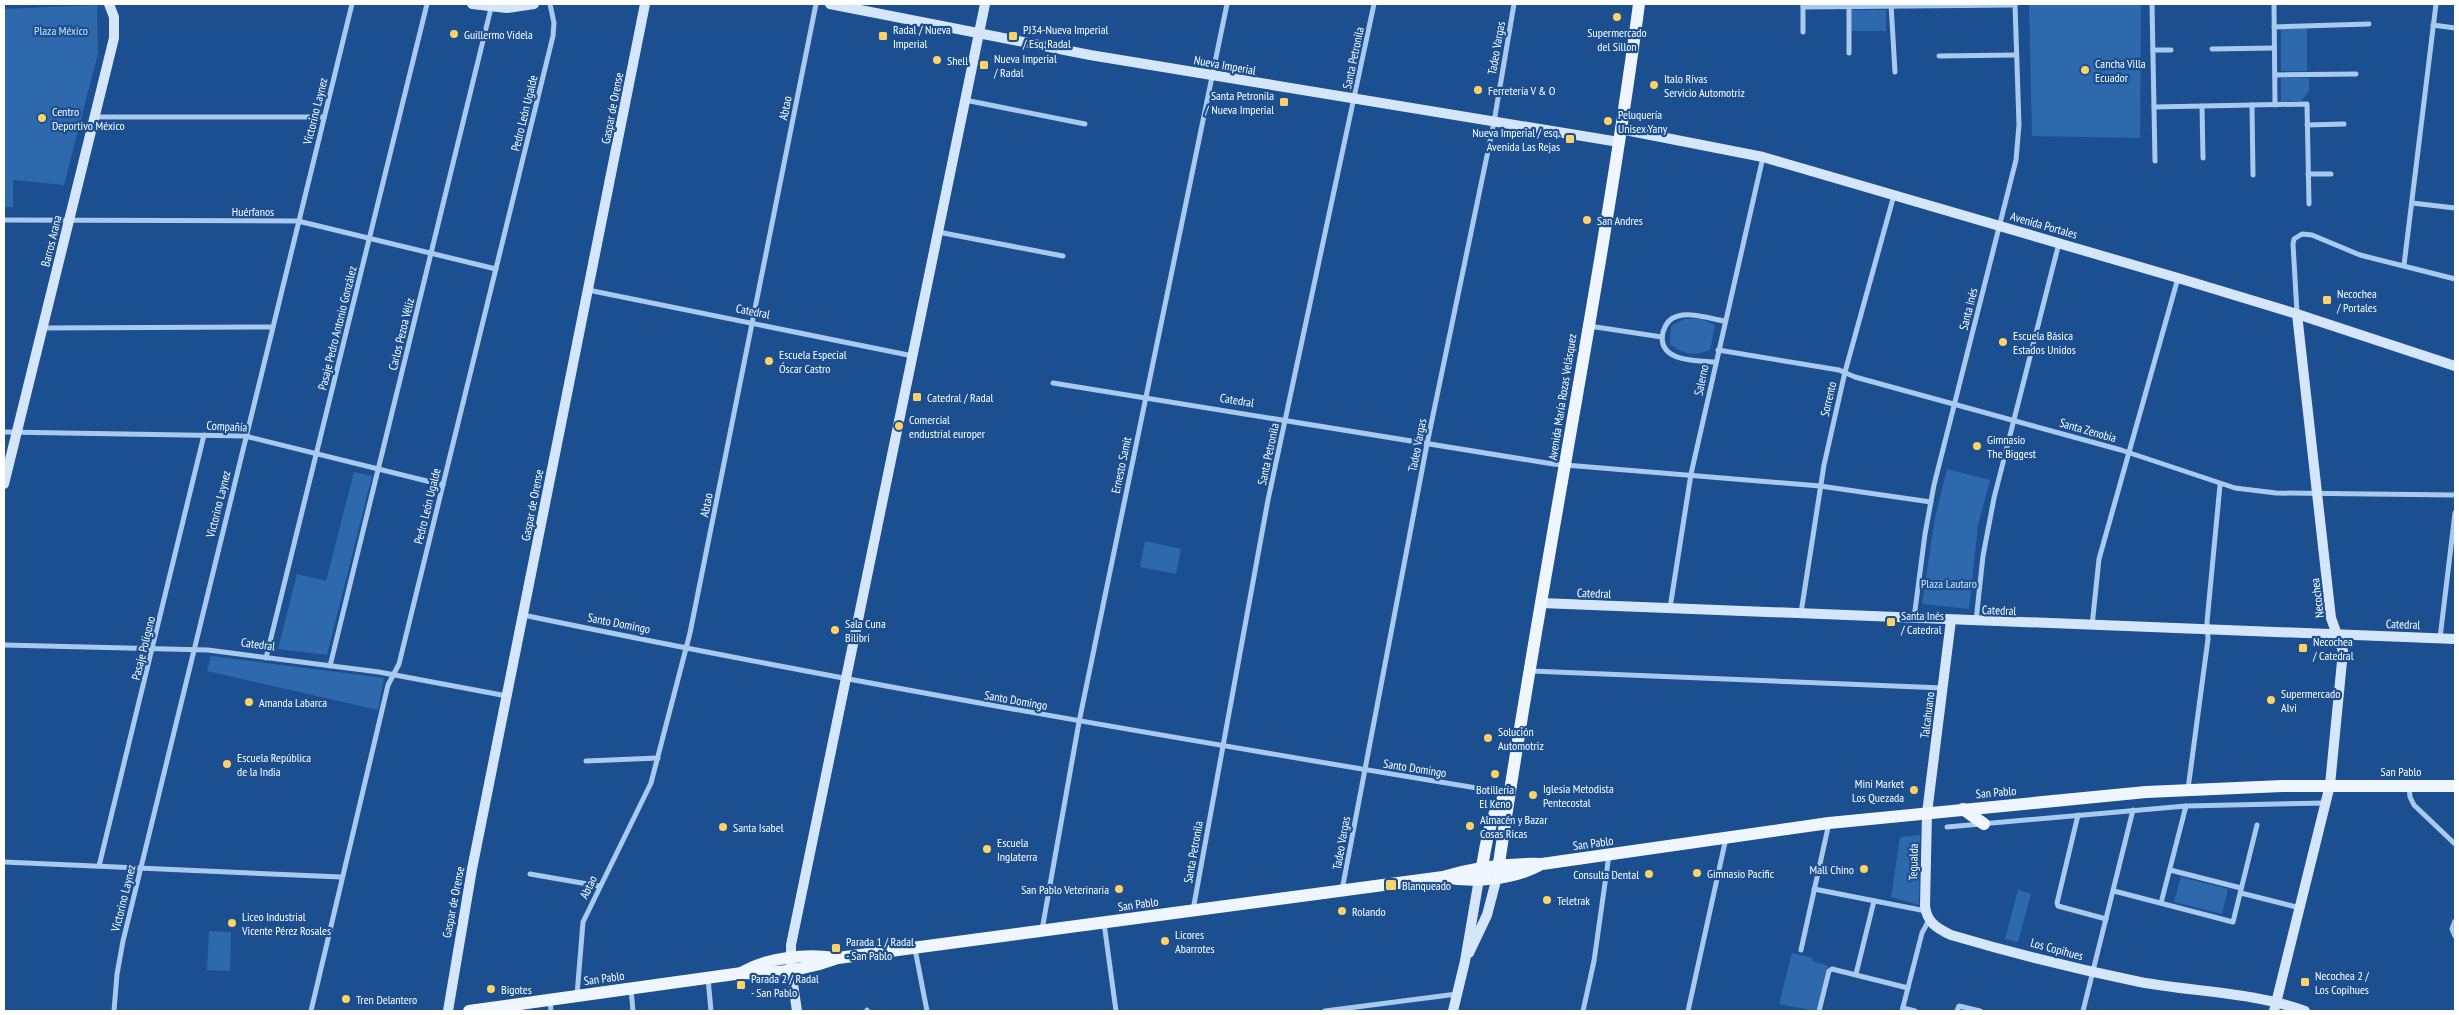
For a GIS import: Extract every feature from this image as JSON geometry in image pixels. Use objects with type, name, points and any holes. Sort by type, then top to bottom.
[{"type":"main road","name":"Avenida María Rozas Velásquez","points":[[1497,877],[1508,793],[1565,466],[1639,4]]},
{"type":"main road","name":"San Pablo","points":[[469,1011],[551,1005],[577,996],[791,965],[808,969],[838,958],[1443,877],[1482,866],[1542,864],[1829,823],[2188,789],[2330,785],[2455,786]]},
{"type":"main road","name":"Avenida María Rozas Velásquez","points":[[1480,879],[1496,812],[1501,800],[1508,793]]},
{"type":"main road","points":[[1964,809],[1984,824]]},
{"type":"main road","name":"San Pablo","points":[[1443,877],[1461,880],[1497,877],[1518,874],[1542,864]]},
{"type":"street","name":"Barros Arana","points":[[4,484],[115,31],[114,17],[109,4]]},
{"type":"street","name":"Victorino Laynez","points":[[114,1011],[119,959],[245,436],[352,4]]},
{"type":"street","name":"Pasaje Pedro Antonio González","points":[[266,658],[427,4]]},
{"type":"street","points":[[472,4],[492,8],[512,8],[534,4]]},
{"type":"street","name":"Pedro León Ugalde","points":[[311,1011],[341,877],[388,685],[399,664],[553,36],[554,22],[550,4]]},
{"type":"street","name":"Gaspar de Orense","points":[[448,1011],[462,924],[645,4]]},
{"type":"street","name":"Abtao","points":[[577,996],[579,947],[583,922],[599,886],[644,798],[658,758],[686,646],[816,4]]},
{"type":"street","name":"Nueva Imperial","points":[[830,4],[979,34],[1354,99],[1494,122],[1619,135]]},
{"type":"street","points":[[797,1011],[791,965],[798,912],[848,680],[985,4]]},
{"type":"street","name":"Ernesto Samit","points":[[1042,931],[1079,722],[1226,4]]},
{"type":"street","name":"Santa Petronila","points":[[1192,911],[1285,421],[1374,4]]},
{"type":"street","name":"Tadeo Vargas","points":[[1342,891],[1427,444],[1494,122],[1514,4]]},
{"type":"street","points":[[1803,32],[1803,6],[2014,4]]},
{"type":"street","name":"Santa Inés","points":[[1914,618],[1931,502],[2014,169],[2019,138],[2014,4]]},
{"type":"street","points":[[2152,4],[2154,161]]},
{"type":"street","points":[[2274,4],[2275,105]]},
{"type":"street","points":[[2436,4],[2404,266],[2455,279]]},
{"type":"street","points":[[1891,5],[1895,72]]},
{"type":"street","points":[[1849,7],[1849,53]]},
{"type":"street","name":"Carlos Pezoa Véliz","points":[[330,666],[492,8]]},
{"type":"street","points":[[2274,26],[2369,24]]},
{"type":"street","points":[[2433,25],[2455,28]]},
{"type":"street","points":[[2212,48],[2274,48]]},
{"type":"street","points":[[2153,50],[2170,50]]},
{"type":"street","points":[[1939,56],[2015,55]]},
{"type":"street","points":[[2274,75],[2356,74]]},
{"type":"street","points":[[965,100],[1085,124]]},
{"type":"street","points":[[2154,107],[2307,104],[2309,204]]},
{"type":"street","points":[[2252,105],[2253,175]]},
{"type":"street","points":[[2202,106],[2203,158]]},
{"type":"street","points":[[94,117],[324,117]]},
{"type":"street","points":[[2307,125],[2344,124]]},
{"type":"street","name":"Avenida Portales","points":[[1619,135],[1763,157],[2059,242],[2297,314],[2455,366]]},
{"type":"street","name":"Salerno","points":[[1670,608],[1691,474],[1763,157]]},
{"type":"street","points":[[2308,174],[2331,174]]},
{"type":"street","name":"Sorrento","points":[[1801,613],[1820,486],[1845,372],[1894,195]]},
{"type":"street","points":[[2412,203],[2455,208]]},
{"type":"street","name":"Huérfanos","points":[[4,220],[298,221],[496,269]]},
{"type":"street","points":[[938,232],[1063,256]]},
{"type":"street","name":"Necochea","points":[[2275,1007],[2330,785],[2343,652],[2331,618],[2297,314],[2294,239],[2298,235],[2307,233],[2360,255],[2404,266]]},
{"type":"street","points":[[1976,621],[1988,526],[2059,242]]},
{"type":"street","points":[[2092,626],[2100,559],[2178,278]]},
{"type":"street","name":"Catedral","points":[[588,290],[913,356]]},
{"type":"street","points":[[1715,362],[1674,356],[1665,348],[1662,337],[1666,325],[1680,316],[1725,321]]},
{"type":"street","points":[[1588,326],[1662,337]]},
{"type":"street","points":[[42,328],[272,327]]},
{"type":"street","name":"Santa Zenobia","points":[[1718,350],[1845,372],[2129,453],[2220,485],[2263,492],[2455,495]]},
{"type":"street","name":"Catedral","points":[[1053,383],[1565,466],[1691,474],[1820,486],[1931,502]]},
{"type":"street","name":"Compañía","points":[[4,432],[245,436],[443,485]]},
{"type":"street","name":"Pasaje Polígono","points":[[99,866],[204,435]]},
{"type":"street","points":[[2188,789],[2208,631],[2220,485]]},
{"type":"street","points":[[2440,638],[2455,514]]},
{"type":"street","name":"Catedral","points":[[1541,603],[2208,631],[2455,639]]},
{"type":"street","name":"Santo Domingo","points":[[523,615],[686,646],[848,680],[1079,722],[1508,793]]},
{"type":"street","name":"Talcahuano","points":[[1927,813],[1951,620]]},
{"type":"street","name":"Catedral","points":[[4,645],[194,650],[393,674],[507,696]]},
{"type":"street","points":[[1529,671],[1942,688]]},
{"type":"street","points":[[586,761],[658,758]]},
{"type":"street","points":[[2409,785],[2410,797],[2414,805],[2455,844]]},
{"type":"street","points":[[1948,827],[2186,806],[2326,803]]},
{"type":"street","points":[[2161,903],[2186,806]]},
{"type":"street","points":[[2083,1011],[2133,810]]},
{"type":"street","name":"Tegualda","points":[[1903,1010],[1927,916],[1927,813]]},
{"type":"street","points":[[2078,815],[2057,903],[2058,906],[2106,918]]},
{"type":"street","points":[[1801,950],[1829,823]]},
{"type":"street","points":[[2114,891],[2233,922],[2257,825]]},
{"type":"street","points":[[1688,1011],[1726,837]]},
{"type":"street","points":[[1583,1011],[1594,961],[1609,855]]},
{"type":"street","points":[[4,862],[341,877]]},
{"type":"street","points":[[2170,870],[2300,908]]},
{"type":"street","points":[[530,874],[599,886]]},
{"type":"street","points":[[1465,960],[1485,921],[1497,877]]},
{"type":"street","points":[[1453,1011],[1465,960],[1480,879]]},
{"type":"street","name":"Los Copihues","points":[[1814,889],[1874,901],[1927,916],[1936,927],[1950,935],[2093,972],[2305,1011]]},
{"type":"street","points":[[1856,974],[1874,901]]},
{"type":"street","points":[[2455,922],[2452,929],[2455,936]]},
{"type":"street","points":[[1104,923],[1116,1011]]},
{"type":"street","points":[[915,948],[927,1011]]},
{"type":"street","points":[[1819,1011],[1832,968],[1908,988]]},
{"type":"street","points":[[708,978],[711,1011]]},
{"type":"street","points":[[631,988],[633,1011]]},
{"type":"street","points":[[1325,1011],[1457,994]]},
{"type":"street","points":[[1957,1011],[1959,1006],[1980,1011]]},
{"type":"street","points":[[1903,1010],[1915,1011]]},
{"type":"green space","name":"Cancha Villa Ecuador","points":[[2029,4],[2141,4],[2140,138],[2032,136]]},
{"type":"green space","name":"Centro Deportivo México","points":[[97,5],[98,53],[64,185],[13,180],[13,207],[4,207],[4,9]]},
{"type":"green space","points":[[1851,10],[1886,10],[1886,31],[1851,31]]},
{"type":"green space","points":[[2281,28],[2307,28],[2307,71],[2281,71]]},
{"type":"green space","points":[[2281,78],[2309,78],[2309,91],[2301,101],[2281,101]]},
{"type":"green space","points":[[1684,319],[1701,319],[1715,325],[1710,350],[1694,354],[1680,350],[1670,344],[1671,326]]},
{"type":"green space","name":"Plaza Lautaro","points":[[1947,469],[1990,480],[1978,525],[1969,609],[1922,604],[1935,518]]},
{"type":"green space","points":[[354,472],[372,476],[327,655],[278,649],[297,574],[326,581]]},
{"type":"green space","points":[[1145,541],[1181,549],[1176,574],[1140,567]]},
{"type":"green space","points":[[211,656],[384,678],[378,710],[207,671]]},
{"type":"green space","points":[[1920,835],[1919,905],[1891,897],[1900,837]]},
{"type":"green space","points":[[2181,877],[2228,889],[2222,914],[2174,902]]},
{"type":"green space","points":[[2018,890],[2031,894],[2018,942],[2005,939]]},
{"type":"green space","points":[[209,931],[231,932],[230,971],[207,970]]},
{"type":"green space","points":[[1792,953],[1813,958],[1812,961],[1828,966],[1816,1011],[1779,1004]]},
{"type":"place","name":"Supermercado del Sillon","points":[[1617,17]]},
{"type":"place","name":"Guillermo Videla","points":[[454,34]]},
{"type":"place","name":"Radal / Nueva Imperial","points":[[883,36]]},
{"type":"place","name":"PJ34-Nueva Imperial / Esq. Radal","points":[[1013,36]]},
{"type":"place","name":"Shell","points":[[937,60]]},
{"type":"place","name":"Nueva Imperial / Radal","points":[[984,65]]},
{"type":"place","name":"Cancha Villa Ecuador","points":[[2085,70]]},
{"type":"place","name":"Italo Rivas Servicio Automotriz","points":[[1654,85]]},
{"type":"place","name":"Ferretería V & O","points":[[1478,90]]},
{"type":"place","name":"Santa Petronila / Nueva Imperial","points":[[1284,102]]},
{"type":"place","name":"Centro Deportivo México","points":[[42,118]]},
{"type":"place","name":"Peluquería Unisex Yany","points":[[1608,121]]},
{"type":"place","name":"Nueva Imperial / esq. Avenida Las Rejas","points":[[1570,139]]},
{"type":"place","name":"San Andres","points":[[1587,220]]},
{"type":"place","name":"Necochea / Portales","points":[[2327,300]]},
{"type":"place","name":"Escuela Básica Estados Unidos","points":[[2003,342]]},
{"type":"place","name":"Escuela Especial Óscar Castro","points":[[769,361]]},
{"type":"place","name":"Catedral / Radal","points":[[917,397]]},
{"type":"place","name":"Comercial endustrial europer","points":[[899,426]]},
{"type":"place","name":"Gimnasio The Biggest","points":[[1977,446]]},
{"type":"place","name":"Santa Inés / Catedral","points":[[1891,622]]},
{"type":"place","name":"Sala Cuna Bilibri","points":[[835,630]]},
{"type":"place","name":"Necochea / Catedral","points":[[2303,648]]},
{"type":"place","name":"Supermercado Alvi","points":[[2271,700]]},
{"type":"place","name":"Amanda Labarca","points":[[249,702]]},
{"type":"place","name":"Solución Automotriz","points":[[1488,738]]},
{"type":"place","name":"Escuela República de la India","points":[[227,764]]},
{"type":"place","name":"Botillería El Keno","points":[[1495,774]]},
{"type":"place","name":"Mini Market Los Quezada","points":[[1914,790]]},
{"type":"place","name":"Iglesia Metodista Pentecostal","points":[[1533,795]]},
{"type":"place","name":"Almacén y Bazar Cosas Ricas","points":[[1470,826]]},
{"type":"place","name":"Santa Isabel","points":[[723,827]]},
{"type":"place","name":"Escuela Inglaterra","points":[[987,849]]},
{"type":"place","name":"Mall Chino","points":[[1864,869]]},
{"type":"place","name":"Gimnasio Pacific","points":[[1697,873]]},
{"type":"place","name":"Consulta Dental","points":[[1649,874]]},
{"type":"place","name":"Blanqueado","points":[[1391,885]]},
{"type":"place","name":"San Pablo Veterinaria","points":[[1119,889]]},
{"type":"place","name":"Teletrak","points":[[1547,900]]},
{"type":"place","name":"Rolando","points":[[1342,911]]},
{"type":"place","name":"Liceo Industrial Vicente Pérez Rosales","points":[[232,923]]},
{"type":"place","name":"Licores Abarrotes","points":[[1165,941]]},
{"type":"place","name":"Parada 1 / Radal - San Pablo","points":[[836,948]]},
{"type":"place","name":"Necochea 2 / Los Copihues","points":[[2305,982]]},
{"type":"place","name":"Parada 2 / Radal - San Pablo","points":[[741,985]]},
{"type":"place","name":"Bigotes","points":[[491,989]]},
{"type":"place","name":"Tren Delantero","points":[[346,999]]},
{"type":"park label","name":"Plaza México","points":[[61,30]]}]
